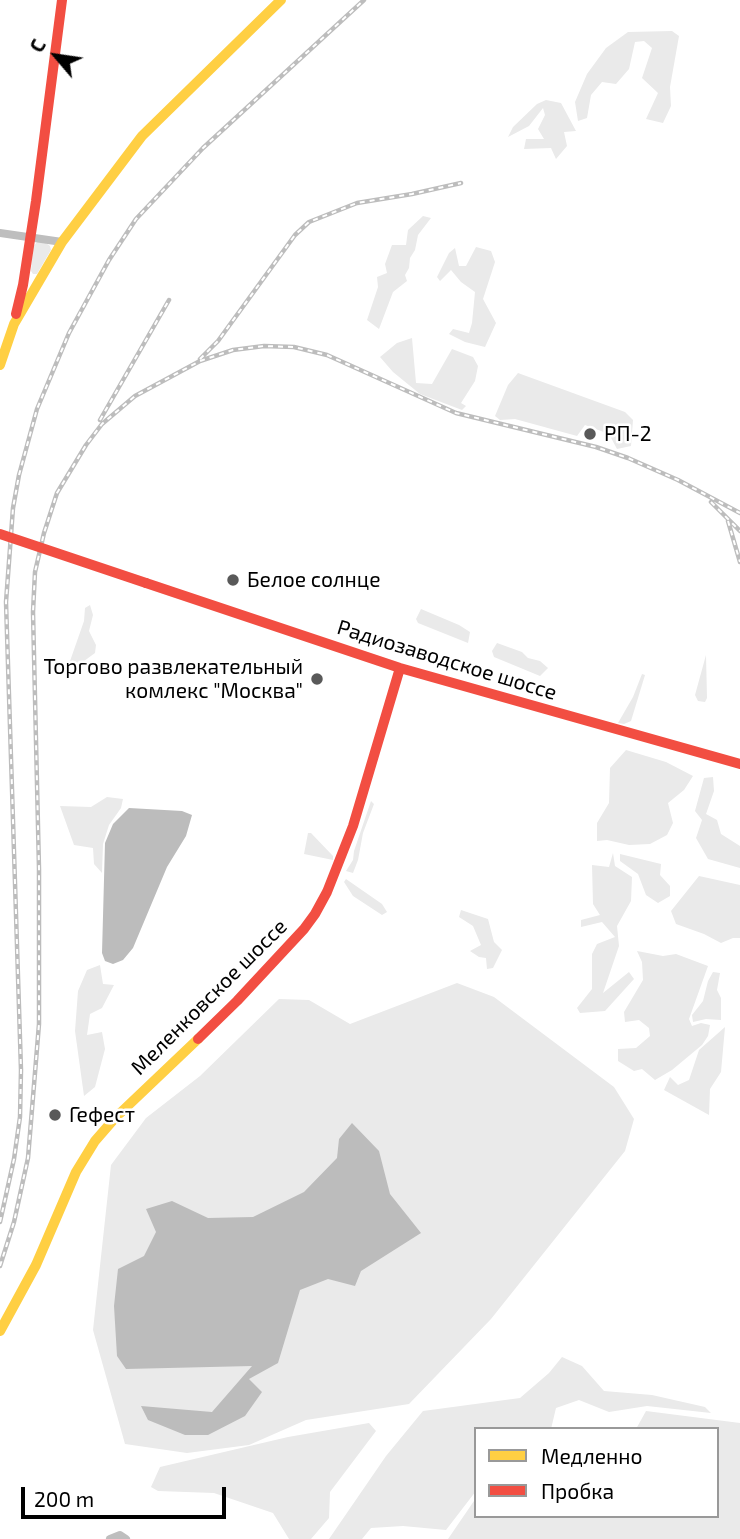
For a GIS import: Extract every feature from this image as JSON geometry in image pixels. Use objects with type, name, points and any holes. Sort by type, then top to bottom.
[{"type":"main road","points":[[0,365],[14,324],[30,238],[62,0]]},
{"type":"main road","points":[[14,324],[62,242],[142,136],[281,0]]},
{"type":"main road","name":"Радиозаводское шоссе","points":[[0,534],[400,668],[740,764]]},
{"type":"main road","name":"Меленковское шоссе","points":[[0,1331],[36,1265],[76,1172],[95,1141],[115,1118],[237,1000],[298,936],[315,914],[332,882],[353,826],[400,668]]},
{"type":"street","points":[[0,233],[62,242]]},
{"type":"street","points":[[111,1538],[120,1535],[126,1539]]},
{"type":"shaded area","points":[[672,31],[679,36],[670,87],[671,106],[663,123],[646,119],[658,93],[642,78],[652,48],[644,41],[635,42],[629,69],[616,84],[602,82],[591,95],[587,118],[578,121],[575,102],[587,74],[606,48],[628,32]]},
{"type":"shaded area","points":[[546,100],[561,103],[576,131],[564,132],[567,146],[556,159],[551,148],[524,149],[526,139],[544,139],[538,129],[545,115],[543,108],[529,126],[508,137],[513,127],[537,104]]},
{"type":"shaded area","points":[[423,216],[431,218],[418,235],[405,275],[407,281],[393,292],[379,329],[367,320],[378,287],[377,277],[387,273],[385,264],[392,245],[406,245],[408,230]]},
{"type":"shaded area","points":[[37,242],[46,243],[51,250],[37,274],[33,274],[33,247]]},
{"type":"shaded area","points":[[476,247],[491,251],[495,262],[483,299],[496,323],[485,347],[449,334],[453,329],[469,333],[475,292],[451,270],[440,281],[437,277],[449,253],[455,248],[459,266],[466,266]]},
{"type":"shaded area","points":[[412,338],[416,383],[432,384],[452,349],[473,357],[478,366],[475,381],[461,403],[466,406],[462,410],[420,394],[393,372],[380,357],[397,343]]},
{"type":"shaded area","points":[[518,373],[625,412],[633,420],[631,446],[617,449],[609,434],[585,425],[577,436],[515,419],[500,420],[495,416],[508,385]]},
{"type":"shaded area","points":[[90,605],[93,615],[89,631],[96,645],[95,653],[80,664],[69,664],[84,621],[85,608]]},
{"type":"shaded area","points":[[421,609],[470,632],[468,643],[418,623],[416,619]]},
{"type":"shaded area","points":[[497,643],[522,652],[548,668],[540,676],[494,657],[492,651]]},
{"type":"shaded area","points":[[706,655],[705,702],[698,701],[695,695]]},
{"type":"shaded area","points":[[642,674],[645,675],[631,721],[618,723],[633,697]]},
{"type":"shaded area","points":[[626,750],[666,762],[693,776],[684,790],[668,803],[673,823],[667,835],[650,844],[629,845],[607,840],[597,841],[597,823],[609,803],[610,768]]},
{"type":"shaded area","points":[[713,777],[714,791],[706,814],[717,820],[721,834],[740,846],[740,868],[708,859],[696,838],[702,820],[695,811],[704,778]]},
{"type":"shaded area","points":[[107,797],[123,799],[121,808],[109,825],[103,844],[102,873],[94,864],[93,848],[74,845],[60,806],[91,807]]},
{"type":"shaded area","points":[[371,801],[374,804],[363,833],[358,860],[353,873],[346,871],[353,860]]},
{"type":"shaded area","points":[[129,808],[182,811],[192,815],[186,836],[167,867],[133,948],[123,960],[113,964],[105,961],[102,953],[105,843],[113,824]]},
{"type":"shaded area","points":[[308,833],[333,856],[333,860],[304,854]]},
{"type":"shaded area","points":[[613,853],[615,866],[632,877],[631,901],[617,926],[619,946],[603,993],[629,972],[634,979],[605,1011],[580,1013],[577,1008],[592,989],[592,954],[597,944],[615,937],[602,922],[581,927],[581,920],[600,915],[593,904],[592,865],[609,867]]},
{"type":"shaded area","points":[[620,854],[661,864],[660,875],[670,886],[670,896],[658,903],[646,895],[638,874],[620,861]]},
{"type":"shaded area","points":[[699,876],[740,885],[740,938],[721,943],[676,924],[671,911]]},
{"type":"shaded area","points":[[346,879],[382,904],[387,912],[382,915],[353,896],[344,882]]},
{"type":"shaded area","points":[[461,910],[488,919],[494,942],[502,950],[493,968],[487,969],[486,958],[470,951],[481,945],[473,926],[459,917]]},
{"type":"shaded area","points":[[637,951],[663,956],[676,954],[708,966],[689,1019],[692,1026],[701,1023],[710,1025],[708,1036],[702,1045],[672,1070],[655,1080],[642,1069],[634,1071],[618,1061],[618,1049],[636,1048],[650,1036],[649,1028],[639,1020],[625,1022],[624,1012],[643,980],[642,962]]},
{"type":"shaded area","points":[[100,965],[103,984],[114,985],[102,1008],[90,1014],[87,1035],[102,1032],[105,1049],[95,1087],[84,1096],[75,1031],[78,991],[87,970]]},
{"type":"shaded area","points":[[713,972],[720,973],[717,990],[721,998],[721,1020],[693,1022],[692,1015],[703,1001]]},
{"type":"shaded area","points":[[457,983],[494,997],[614,1087],[634,1119],[625,1151],[491,1319],[409,1404],[306,1420],[249,1445],[187,1453],[125,1444],[93,1330],[111,1165],[146,1118],[200,1076],[279,999],[309,1000],[350,1024]]},
{"type":"shaded area","points":[[725,1027],[721,1072],[710,1089],[709,1115],[664,1090],[670,1077],[678,1085],[689,1080],[699,1050]]},
{"type":"shaded area","points":[[352,1123],[379,1151],[390,1194],[421,1233],[361,1271],[355,1286],[328,1279],[300,1290],[278,1363],[249,1379],[262,1392],[245,1416],[208,1435],[185,1435],[148,1420],[141,1406],[212,1412],[252,1366],[126,1369],[117,1356],[114,1306],[118,1269],[144,1256],[156,1232],[146,1209],[172,1201],[208,1218],[253,1217],[304,1192],[337,1158],[339,1139]]},
{"type":"shaded area","points":[[562,1357],[582,1366],[604,1391],[652,1395],[705,1407],[711,1413],[647,1406],[609,1412],[579,1400],[556,1408],[551,1427],[474,1427],[474,1494],[446,1530],[403,1526],[371,1528],[362,1539],[329,1539],[386,1456],[423,1411],[520,1398],[549,1373]]},
{"type":"shaded area","points":[[646,1411],[740,1423],[740,1539],[448,1539],[474,1501],[474,1518],[719,1518],[719,1427],[637,1427]]},
{"type":"shaded area","points":[[369,1423],[376,1431],[330,1492],[329,1518],[311,1539],[289,1539],[273,1513],[214,1493],[158,1491],[151,1487],[160,1467],[288,1437]]},
{"type":"railway","points":[[0,1222],[20,1117],[21,1070],[6,602],[13,508],[37,409],[69,333],[109,260],[136,219],[203,148],[364,0]]},
{"type":"railway","points":[[200,359],[218,341],[295,235],[309,222],[357,203],[461,183]]},
{"type":"railway","points":[[100,420],[169,300]]},
{"type":"railway","points":[[0,1266],[14,1222],[28,1158],[39,1024],[39,869],[33,612],[35,572],[57,493],[102,424],[135,396],[200,361],[233,350],[264,346],[294,347],[327,355],[456,413],[596,447],[628,458],[678,480],[740,513]]},
{"type":"railway","points":[[711,502],[740,531]]},
{"type":"railway","points":[[728,521],[740,562]]},
{"type":"traffic: slow","points":[[0,365],[14,324],[62,242],[142,136],[281,0]]},
{"type":"traffic: slow","points":[[0,1331],[36,1265],[76,1172],[95,1141],[115,1118],[198,1039]]},
{"type":"traffic: jam","points":[[16,314],[36,201],[62,0]]},
{"type":"traffic: jam","points":[[0,534],[146,583]]},
{"type":"traffic: jam","points":[[146,583],[400,668],[740,764]]},
{"type":"traffic: jam","points":[[198,1039],[304,929],[327,892],[353,826],[400,668]]},
{"type":"place","name":"РП-2","points":[[590,434]]},
{"type":"place","name":"Белое солнце","points":[[233,580]]},
{"type":"place","name":"Торгово развлекательный комлекс \"Москва\"","points":[[317,679]]},
{"type":"place","name":"Гефест","points":[[55,1115]]}]
